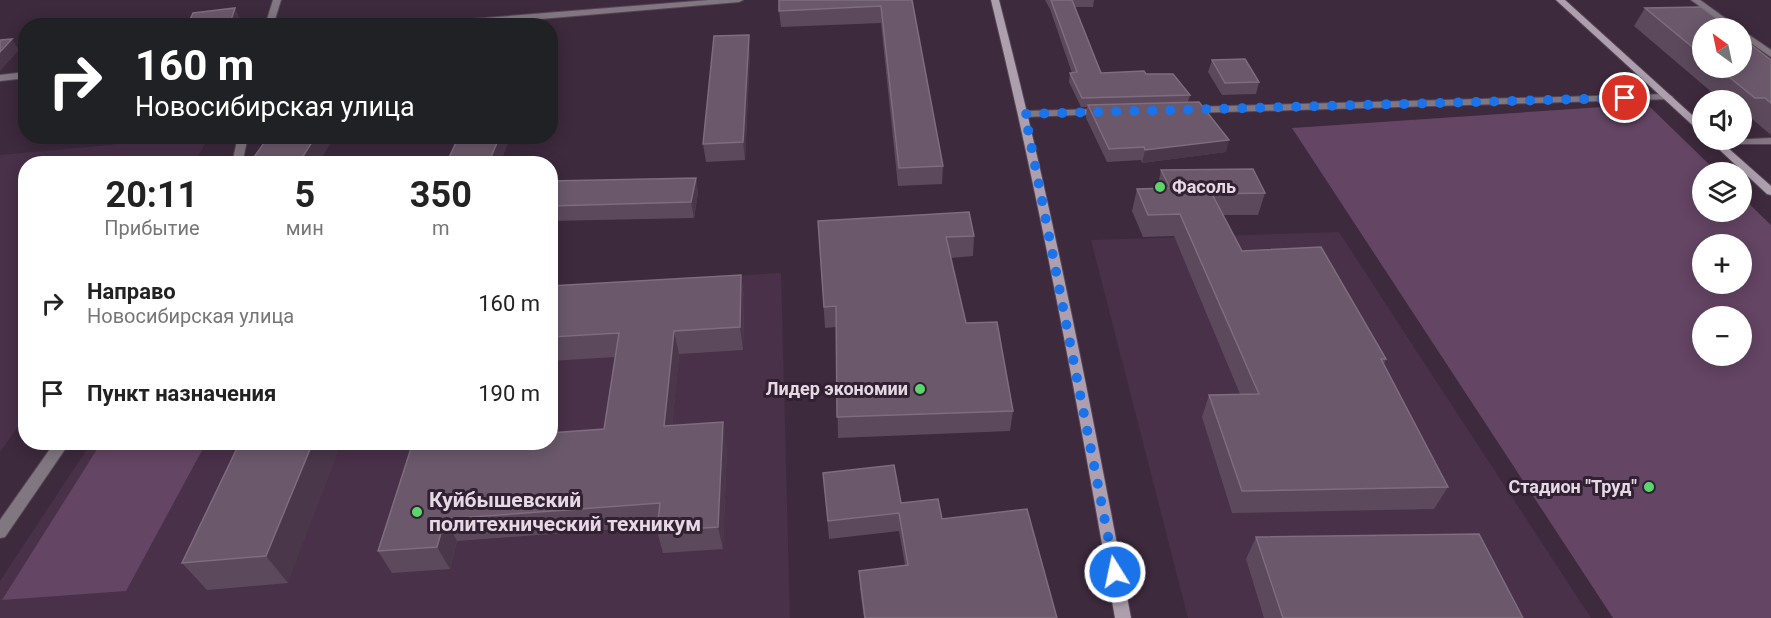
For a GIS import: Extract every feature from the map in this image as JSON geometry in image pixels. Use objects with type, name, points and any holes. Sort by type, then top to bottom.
[{"type":"main road","points":[[995,0],[1025,114],[1094,456],[1123,618]]},
{"type":"main road","points":[[1560,0],[1692,120]]},
{"type":"main road","points":[[1726,150],[1771,192]]},
{"type":"street","points":[[271,18],[277,0]]},
{"type":"street","points":[[520,18],[739,0]]},
{"type":"street","points":[[1695,0],[1721,18]]},
{"type":"street","points":[[1752,40],[1771,54]]},
{"type":"street","points":[[0,78],[18,76]]},
{"type":"street","points":[[1181,110],[1668,97]]},
{"type":"street","points":[[1025,114],[1109,112]]},
{"type":"street","points":[[1752,141],[1771,141]]},
{"type":"street","points":[[0,532],[57,450]]},
{"type":"shaded area","name":"Стадион \"Труд\"","points":[[1647,104],[1707,162],[1692,162],[1692,222],[1752,222],[1752,207],[1771,225],[1771,618],[1613,618],[1292,128]]},
{"type":"shaded area","points":[[120,144],[205,144],[198,156],[18,156],[18,427],[0,452],[0,155]]},
{"type":"shaded area","points":[[1339,232],[1591,618],[1188,618],[1091,240]]},
{"type":"shaded area","name":"Куйбышевский политехнический техникум","points":[[781,273],[790,618],[0,618],[0,581],[86,450],[558,450],[558,288]]},
{"type":"shaded area","points":[[97,450],[202,450],[126,591],[2,600]]},
{"type":"building","points":[[779,0],[912,0],[943,166],[899,168],[881,6],[779,11]]},
{"type":"building","points":[[1051,0],[1072,0],[1101,73],[1144,71],[1146,74],[1173,74],[1190,95],[1082,98],[1070,73],[1077,72]]},
{"type":"building","points":[[1701,7],[1716,18],[1692,18],[1692,47],[1645,8]]},
{"type":"building","points":[[235,8],[232,18],[191,18],[193,13]]},
{"type":"building","points":[[749,35],[743,142],[703,144],[714,36]]},
{"type":"building","points":[[12,39],[0,52],[0,40]]},
{"type":"building","points":[[1752,46],[1771,60],[1771,103],[1765,98],[1755,98],[1752,96],[1752,90],[1745,90],[1730,78],[1752,78]]},
{"type":"building","points":[[1245,59],[1259,82],[1225,83],[1212,60]]},
{"type":"building","points":[[1199,102],[1229,140],[1145,150],[1144,147],[1109,149],[1088,105]]},
{"type":"building","points":[[263,144],[311,144],[303,156],[255,156]]},
{"type":"building","points":[[455,144],[497,144],[491,156],[450,156]]},
{"type":"building","points":[[1253,169],[1265,193],[1212,194],[1242,251],[1321,247],[1386,359],[1381,359],[1448,487],[1242,491],[1209,395],[1259,394],[1180,214],[1148,215],[1137,189],[1170,188],[1161,170]]},
{"type":"building","points":[[696,178],[691,202],[558,206],[558,181]]},
{"type":"building","points":[[969,212],[974,236],[946,237],[966,323],[997,322],[1013,411],[837,417],[836,306],[824,307],[818,221]]},
{"type":"building","points":[[741,275],[740,327],[674,331],[664,426],[723,422],[718,527],[657,531],[660,503],[445,519],[437,547],[378,551],[410,450],[558,450],[558,432],[604,429],[619,333],[558,337],[558,286]]},
{"type":"building","points":[[236,450],[310,450],[266,556],[182,563]]},
{"type":"building","points":[[894,465],[901,503],[938,499],[942,519],[1027,509],[1057,618],[865,618],[859,571],[908,565],[899,513],[828,521],[823,473]]},
{"type":"building","points":[[1479,534],[1523,618],[1283,618],[1256,537]]},
{"type":"place","name":"Фасоль","points":[[1160,187]]},
{"type":"place","name":"Лидер экономии","points":[[920,389]]},
{"type":"place","name":"Стадион \"Труд\"","points":[[1649,487]]},
{"type":"place","name":"Куйбышевский политехнический техникум","points":[[417,512]]},
{"type":"route","points":[[1115,572],[1025,114],[1625,98]]}]
